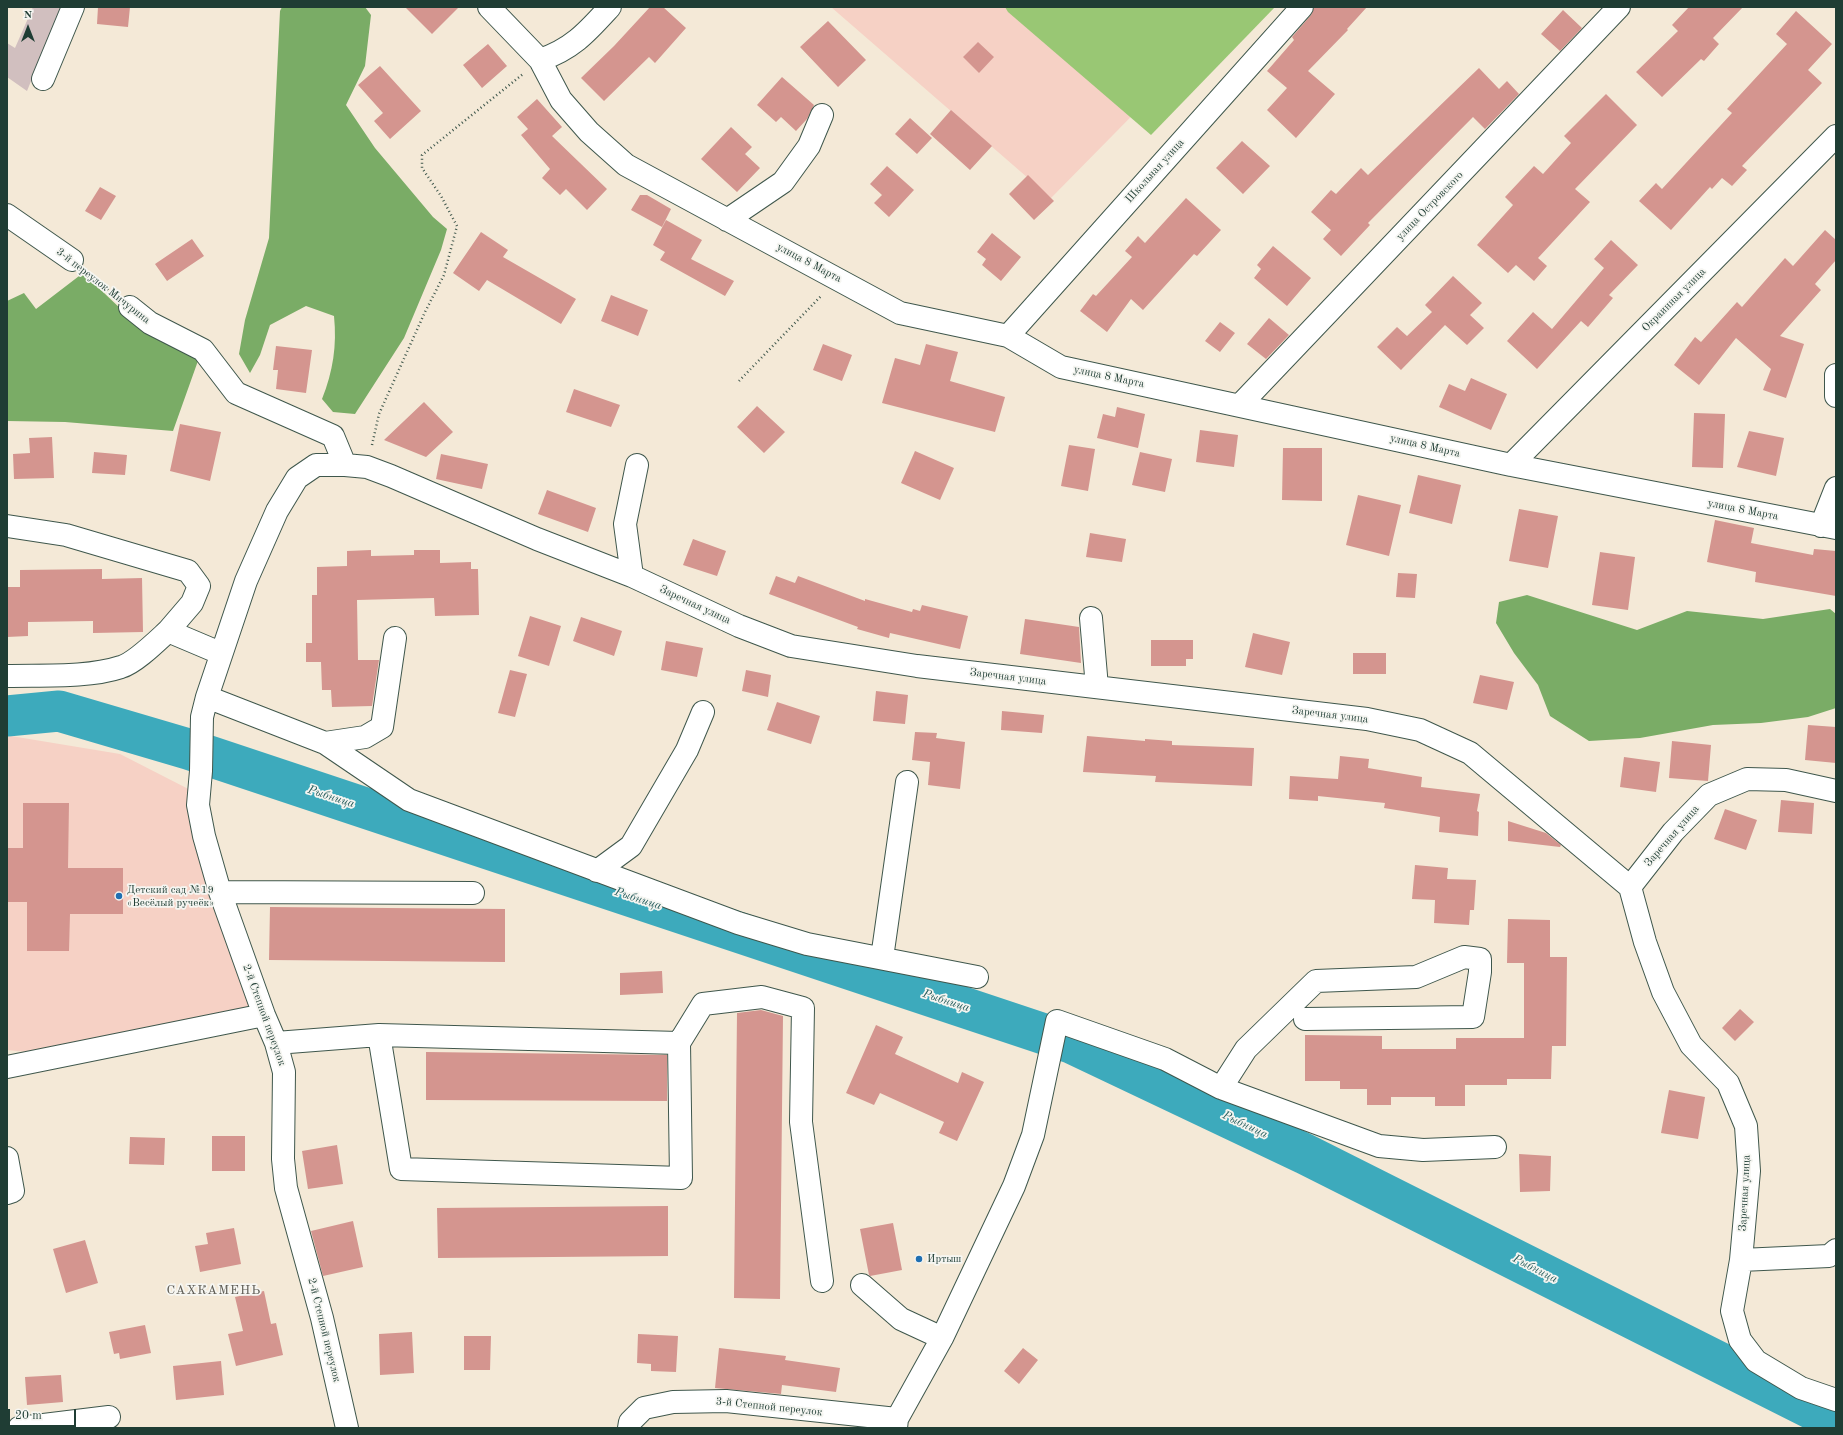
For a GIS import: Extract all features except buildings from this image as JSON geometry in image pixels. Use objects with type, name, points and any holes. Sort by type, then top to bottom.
[{"type":"street","points":[[43,79],[73,7]]},
{"type":"street","name":"улица 8 Марта","points":[[489,7],[540,60],[562,100],[589,132],[626,165],[838,278],[900,313],[1008,336],[1062,366],[1512,465],[1829,527]]},
{"type":"street","points":[[540,60],[558,54],[582,37],[610,7]]},
{"type":"street","name":"Школьная улица","points":[[1008,336],[1302,7]]},
{"type":"street","name":"улица Островского","points":[[1240,404],[1619,7]]},
{"type":"street","points":[[727,220],[783,182],[809,146],[822,115]]},
{"type":"street","name":"Окраинная улица","points":[[1512,465],[1836,136]]},
{"type":"street","name":"3-й переулок Мичурина","points":[[7,215],[72,260]]},
{"type":"street","name":"3-й переулок Мичурина","points":[[130,307],[150,323],[203,350],[236,393],[332,436],[345,465]]},
{"type":"street","points":[[1836,375],[1836,396]]},
{"type":"street","name":"Заречная улица","points":[[220,653],[249,574],[277,511],[297,478],[316,465],[345,465],[367,467],[537,539],[632,576],[739,626],[791,646],[917,666],[1367,719],[1420,730],[1470,753],[1630,888],[1645,942],[1663,992],[1691,1044],[1728,1083],[1746,1126],[1749,1171],[1741,1260],[1732,1311],[1740,1340],[1756,1361],[1801,1388],[1836,1400]]},
{"type":"street","points":[[632,576],[625,524],[637,465]]},
{"type":"street","points":[[1829,527],[1836,488]]},
{"type":"street","points":[[7,526],[66,535],[188,571],[199,586],[192,603],[168,631],[147,649],[122,667],[94,673],[7,676]]},
{"type":"street","points":[[1091,618],[1097,687]]},
{"type":"street","points":[[168,631],[220,653]]},
{"type":"street","points":[[325,743],[365,737],[382,727],[395,638]]},
{"type":"street","name":"2-й Степной переулок","points":[[220,653],[205,707],[202,771],[198,805],[204,836],[220,892],[264,1015],[276,1043],[284,1072],[282,1159],[286,1188],[322,1318],[347,1428]]},
{"type":"street","points":[[205,707],[325,743],[409,800],[738,923],[807,944],[977,977]]},
{"type":"street","points":[[597,871],[631,846],[687,750],[703,712]]},
{"type":"street","name":"Заречная улица","points":[[1630,888],[1674,832],[1709,795],[1747,780],[1786,780],[1836,791]]},
{"type":"street","points":[[882,958],[907,782]]},
{"type":"street","points":[[220,892],[472,893]]},
{"type":"street","points":[[1221,1088],[1246,1049],[1316,981],[1416,977],[1464,957],[1480,959],[1480,972],[1473,1017],[1305,1019]]},
{"type":"street","points":[[379,1035],[401,1169],[681,1178],[679,1043],[703,1004],[762,997],[803,1008],[801,1122],[822,1281]]},
{"type":"street","points":[[7,1067],[264,1015]]},
{"type":"street","points":[[896,1423],[942,1338],[1014,1186],[1033,1135],[1057,1021],[1165,1059],[1221,1088],[1379,1146],[1423,1150],[1495,1147]]},
{"type":"street","points":[[276,1043],[379,1035],[679,1043]]},
{"type":"street","points":[[7,1158],[13,1191],[7,1193]]},
{"type":"street","points":[[1741,1260],[1829,1256],[1836,1250]]},
{"type":"street","points":[[862,1285],[901,1319],[942,1338]]},
{"type":"street","name":"3-й Степной переулок","points":[[629,1428],[630,1422],[644,1408],[673,1402],[726,1401],[814,1411],[896,1423]]},
{"type":"street","points":[[800,1428],[814,1411]]},
{"type":"street","points":[[19,1428],[109,1417]]},
{"type":"path","points":[[367,467],[379,414],[425,312],[444,275],[457,226],[441,196],[422,168],[422,155],[540,60]]},
{"type":"path","name":"3-й переулок Мичурина","points":[[72,260],[130,307]]},
{"type":"path","points":[[739,381],[838,278]]},
{"type":"shaded area","points":[[33,7],[61,7],[27,91],[7,77],[7,43],[15,48]]},
{"type":"shaded area","points":[[831,7],[1239,7],[1051,198]]},
{"type":"shaded area","name":"Детский сад №19 «Весёлый ручеёк»","points":[[11,736],[120,754],[206,798],[252,1007],[38,1053],[7,1050],[7,737]]},
{"type":"green space","points":[[282,7],[365,7],[371,15],[365,66],[346,105],[375,148],[433,217],[447,229],[441,250],[404,338],[355,414],[333,412],[322,399],[329,378],[333,358],[335,338],[334,316],[306,306],[270,325],[260,355],[250,373],[239,354],[245,320],[269,238],[280,11]]},
{"type":"green space","points":[[1005,7],[1275,7],[1151,135],[1008,12]]},
{"type":"green space","points":[[83,273],[143,330],[199,358],[173,431],[65,422],[7,421],[7,301],[24,293],[36,309]]},
{"type":"green space","points":[[1527,595],[1637,630],[1687,611],[1763,619],[1830,609],[1836,614],[1836,708],[1808,717],[1761,723],[1713,725],[1640,738],[1589,741],[1550,716],[1538,685],[1514,653],[1496,623],[1499,602]]},
{"type":"waterway","name":"Рыбница","points":[[7,716],[59,711],[188,749],[1071,1043],[1305,1154],[1836,1421]]},
{"type":"place","name":"Детский сад №19 «Весёлый ручеёк»","points":[[119,896]]},
{"type":"place","name":"Иртыш","points":[[919,1259]]},
{"type":"district","name":"САХКАМЕНЬ","points":[[214,1291]]}]
